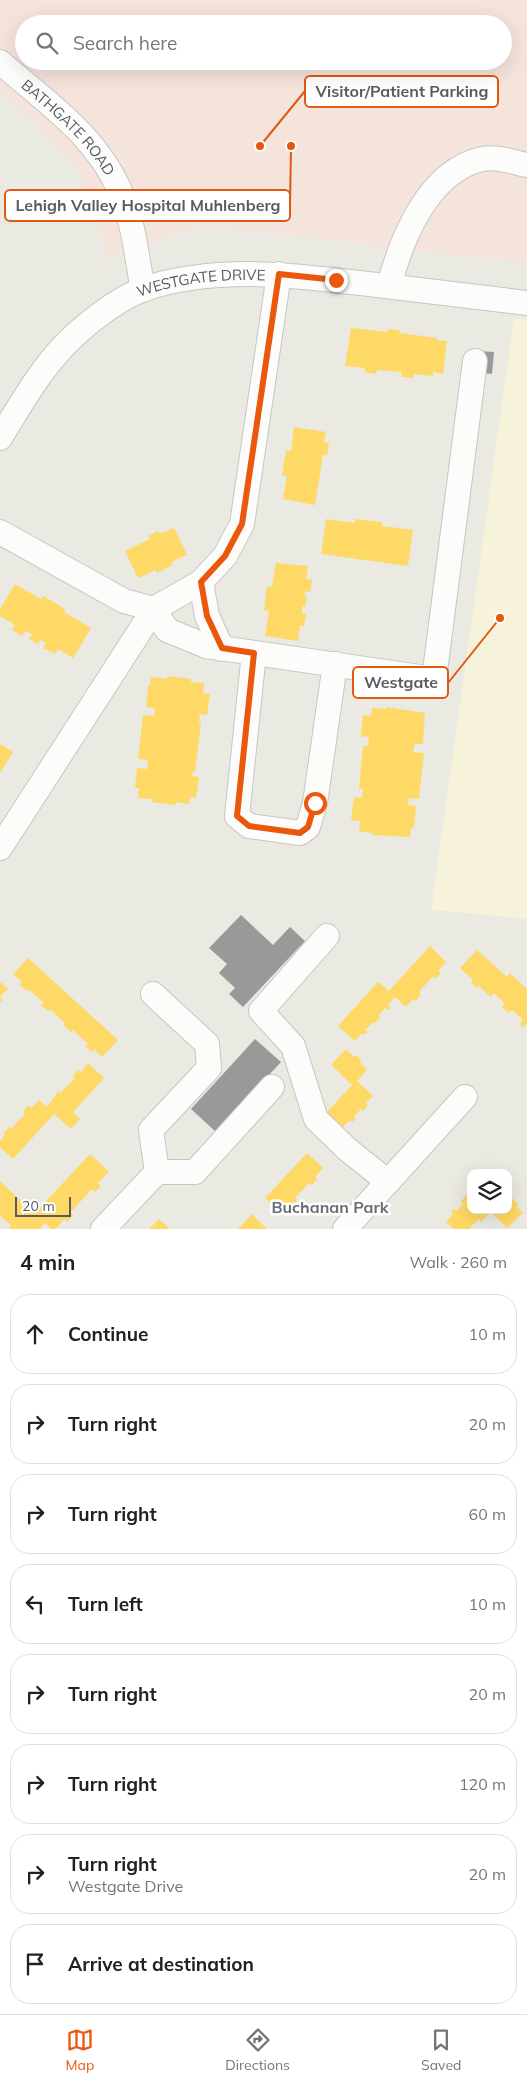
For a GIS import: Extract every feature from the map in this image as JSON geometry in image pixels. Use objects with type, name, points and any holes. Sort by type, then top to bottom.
[{"type":"street","name":"BATHGATE ROAD","points":[[0,62],[77,128],[105,160],[125,204],[143,290]]},
{"type":"street","points":[[389,286],[396,258],[409,230],[422,205],[439,184],[460,168],[482,159],[508,160],[527,165]]},
{"type":"street","name":"WESTGATE DRIVE","points":[[0,438],[50,360],[94,320],[143,290],[200,277],[279,274],[527,302]]},
{"type":"street","points":[[0,848],[154,609],[201,582],[225,556],[242,524],[279,274]]},
{"type":"street","points":[[0,532],[124,600],[154,609],[167,630],[206,646],[434,679],[475,361]]},
{"type":"street","points":[[201,582],[207,616],[222,648]]},
{"type":"street","points":[[254,653],[237,816],[249,826],[300,833],[308,827],[315,803],[335,664]]},
{"type":"street","points":[[327,936],[261,1011],[293,1046],[316,1119],[347,1149],[388,1182]]},
{"type":"street","points":[[153,994],[207,1044],[209,1068],[151,1130],[157,1172]]},
{"type":"street","points":[[103,1229],[157,1172],[194,1172],[272,1087]]},
{"type":"street","points":[[345,1229],[465,1097]]},
{"type":"shaded area","points":[[0,0],[527,0],[527,263],[200,225],[108,260],[79,171],[33,121],[0,91]]},
{"type":"shaded area","points":[[514,318],[527,320],[527,919],[431,911]]},
{"type":"building: Homes","points":[[351,328],[388,332],[388,329],[400,330],[399,333],[447,341],[443,374],[433,372],[433,376],[414,374],[414,378],[401,377],[402,372],[377,370],[376,374],[365,372],[365,368],[345,366]]},
{"type":"building: Homes","points":[[294,427],[326,432],[324,442],[329,443],[327,455],[323,455],[315,505],[283,499],[287,476],[282,475],[286,450],[291,451]]},
{"type":"building: Homes","points":[[326,519],[355,523],[355,519],[382,522],[382,526],[413,530],[408,566],[321,554]]},
{"type":"building: Homes","points":[[174,528],[187,555],[171,562],[173,565],[157,573],[156,570],[138,578],[125,551],[150,539],[148,536],[158,531],[160,534]]},
{"type":"building: Homes","points":[[276,563],[308,566],[306,579],[312,580],[310,592],[305,591],[304,596],[307,597],[305,607],[302,606],[302,613],[306,614],[304,626],[300,626],[298,641],[265,636],[269,611],[264,610],[267,586],[272,587]]},
{"type":"building: Homes","points":[[15,584],[41,599],[43,596],[65,609],[64,612],[91,628],[73,658],[58,649],[55,654],[43,648],[46,643],[40,640],[38,644],[29,639],[32,634],[25,631],[22,636],[12,630],[15,625],[0,616],[0,609]]},
{"type":"building: Homes","points":[[167,676],[191,679],[191,682],[204,683],[203,693],[210,694],[207,715],[200,714],[199,723],[201,723],[195,772],[193,772],[192,776],[199,777],[196,798],[190,797],[189,804],[176,802],[176,805],[152,802],[153,799],[138,798],[139,788],[135,788],[137,768],[147,769],[148,760],[138,759],[143,715],[154,716],[155,708],[146,707],[148,686],[150,686],[151,677],[167,679]]},
{"type":"building: Homes","points":[[386,707],[425,713],[423,744],[415,744],[413,752],[424,753],[419,799],[409,798],[408,805],[416,806],[414,828],[411,827],[410,837],[372,835],[372,833],[359,831],[360,821],[351,820],[354,797],[362,798],[363,789],[359,789],[363,746],[368,746],[369,737],[361,736],[363,715],[371,716],[372,708],[386,709]]},
{"type":"building: Homes","points":[[0,744],[13,752],[0,773]]},
{"type":"building: Homes","points":[[430,946],[446,962],[438,971],[441,973],[435,979],[433,976],[419,992],[421,994],[416,1001],[413,999],[406,1007],[395,997],[388,1005],[391,1007],[388,1010],[385,1008],[378,1016],[380,1018],[365,1030],[368,1032],[364,1035],[362,1033],[355,1041],[338,1026],[378,982],[389,991]]},
{"type":"building: Homes","points":[[477,950],[507,977],[510,973],[527,989],[527,1023],[523,1028],[520,1024],[523,1020],[512,1010],[509,1013],[502,1007],[505,1004],[494,993],[491,997],[479,986],[477,988],[471,982],[473,980],[460,968]]},
{"type":"building: Homes","points":[[28,958],[118,1040],[102,1057],[94,1049],[92,1052],[85,1046],[88,1044],[73,1030],[71,1032],[63,1025],[65,1023],[50,1009],[48,1011],[41,1005],[44,1003],[28,989],[27,991],[20,985],[22,982],[13,974]]},
{"type":"building: Homes","points":[[0,982],[8,989],[0,997]]},
{"type":"building: Homes","points":[[346,1049],[354,1057],[356,1055],[362,1061],[360,1063],[367,1070],[357,1081],[373,1096],[366,1103],[368,1105],[363,1111],[361,1109],[353,1117],[356,1119],[352,1122],[350,1120],[342,1128],[326,1113],[352,1085],[331,1065]]},
{"type":"building: Homes","points":[[88,1063],[104,1078],[73,1112],[80,1119],[71,1129],[54,1114],[13,1159],[0,1147],[0,1141],[5,1135],[3,1134],[9,1127],[11,1129],[25,1114],[23,1111],[29,1105],[31,1108],[39,1100],[47,1107],[58,1091],[60,1093],[75,1078],[73,1076],[78,1070],[81,1072]]},
{"type":"building: Homes","points":[[307,1153],[323,1168],[315,1177],[317,1179],[312,1185],[309,1183],[295,1198],[297,1201],[294,1205],[291,1207],[289,1205],[281,1213],[265,1198]]},
{"type":"building: Homes","points":[[90,1154],[109,1172],[98,1183],[101,1186],[95,1192],[92,1189],[70,1213],[73,1215],[67,1222],[65,1219],[55,1229],[51,1229],[45,1223],[40,1229],[10,1229],[11,1225],[0,1216],[0,1181],[34,1214]]},
{"type":"building: Homes","points":[[467,1195],[467,1214],[488,1215],[481,1222],[479,1219],[469,1229],[454,1229],[446,1222],[453,1214],[451,1212],[454,1209],[456,1211],[463,1204],[461,1201]]},
{"type":"building: Homes","points":[[512,1198],[518,1204],[516,1206],[523,1213],[507,1228],[493,1214],[512,1214]]},
{"type":"building: Homes","points":[[252,1214],[267,1229],[238,1229]]},
{"type":"building: Homes","points":[[159,1219],[170,1229],[149,1229]]},
{"type":"building: Industry","points":[[478,351],[494,352],[492,374],[475,372]]},
{"type":"building: Industry","points":[[241,915],[273,945],[290,927],[305,941],[243,1007],[229,994],[235,988],[219,973],[227,964],[209,948]]},
{"type":"building: Industry","points":[[255,1039],[281,1062],[216,1132],[191,1109]]},
{"type":"place","name":"Visitor/Patient Parking","points":[[260,146]]},
{"type":"place","name":"Lehigh Valley Hospital Muhlenberg","points":[[291,146]]},
{"type":"place","name":"Westgate","points":[[500,618]]},
{"type":"district","name":"Buchanan Park","points":[[330,1207]]},
{"type":"route","points":[[315,803],[308,827],[300,833],[249,826],[237,816],[254,653],[222,648],[207,616],[201,582],[225,556],[242,524],[279,274],[336,280]]}]
